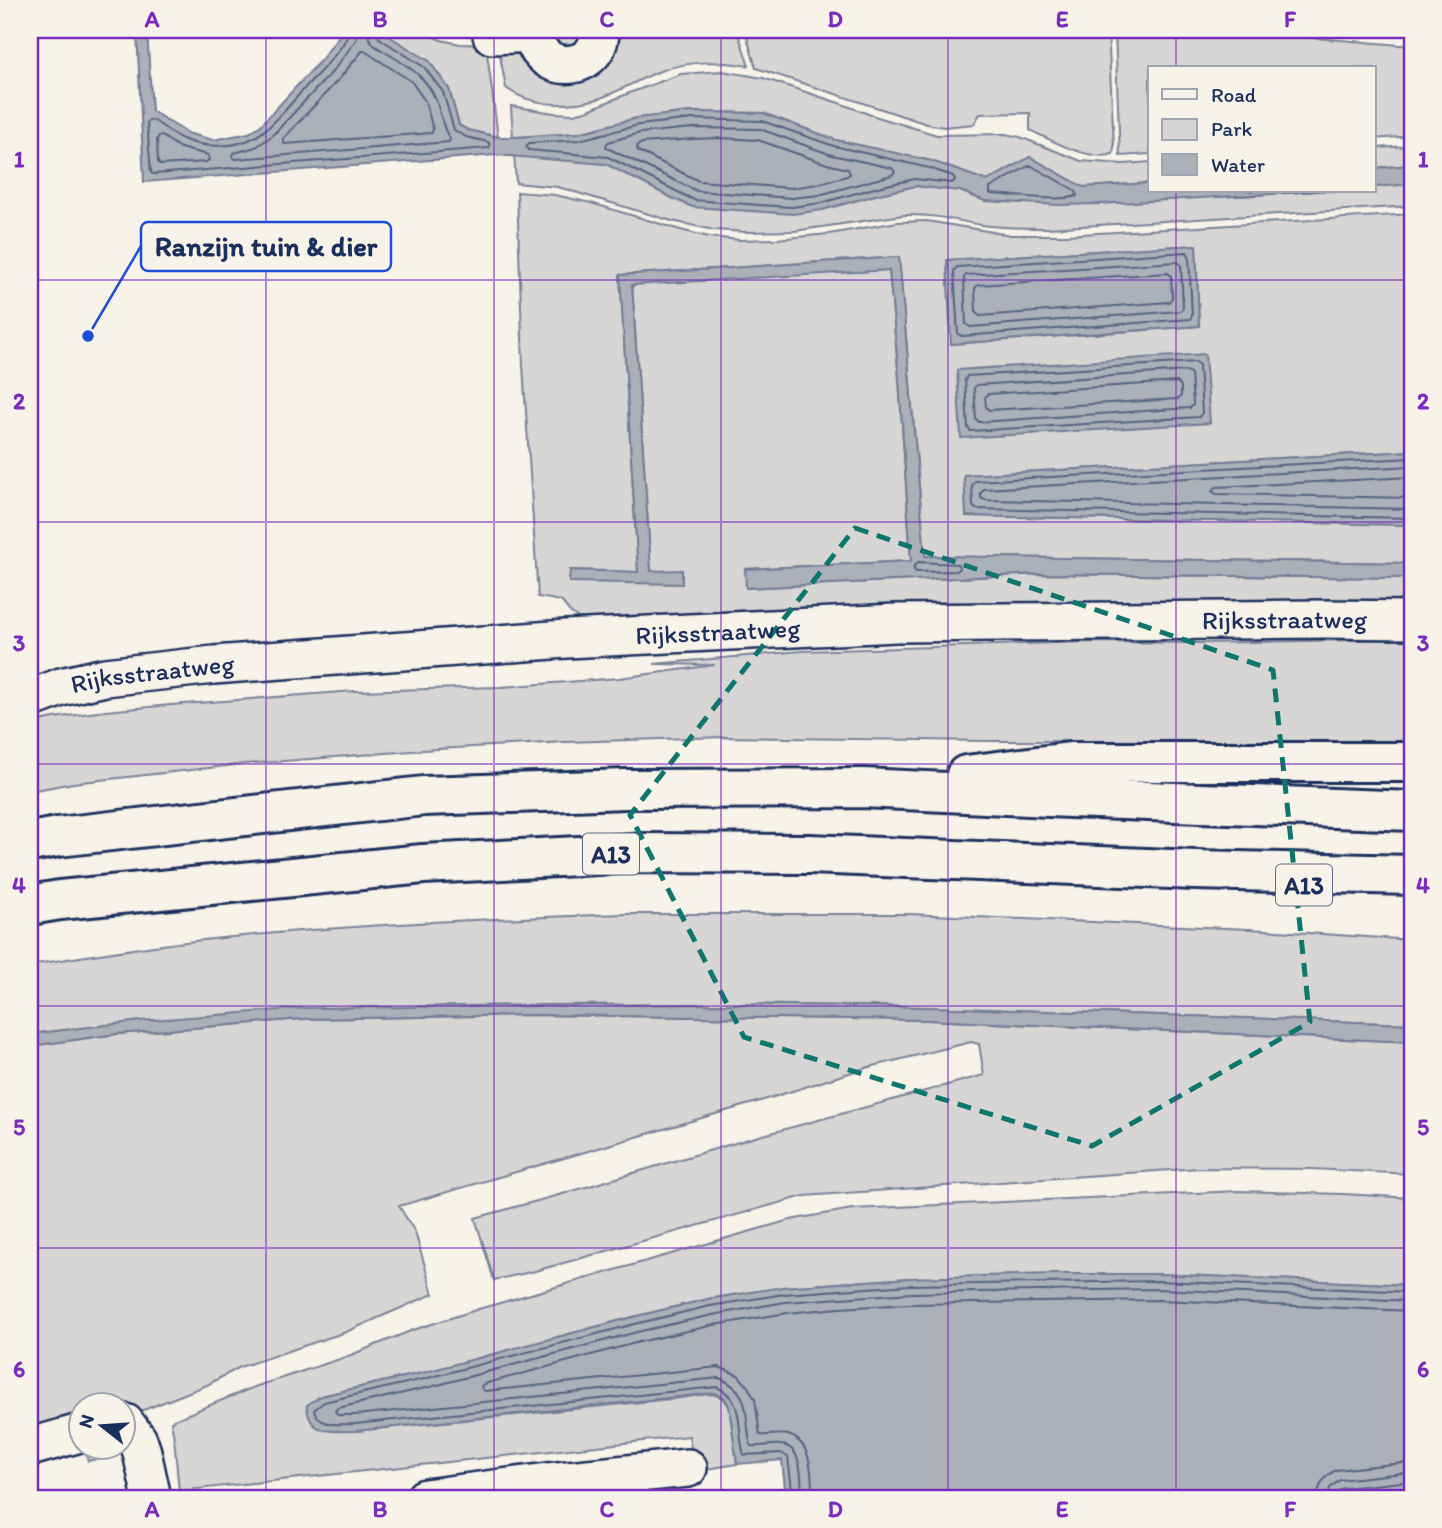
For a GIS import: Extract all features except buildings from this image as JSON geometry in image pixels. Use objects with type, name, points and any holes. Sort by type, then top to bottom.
[{"type":"highway","points":[[863,788],[1070,762],[1412,762]]},
{"type":"highway","points":[[30,842],[424,796],[626,789],[863,788],[1412,811]]},
{"type":"highway","name":"A13","points":[[30,905],[423,864],[638,853],[810,854],[1195,870],[1412,875]]},
{"type":"highway","name":"A13","points":[[1195,870],[1412,900]]},
{"type":"street","points":[[492,35],[533,31],[535,45],[542,55],[552,62],[564,65],[577,64],[587,58],[596,49],[600,30]]},
{"type":"street","name":"Rijksstraatweg","points":[[30,699],[61,687],[105,677],[214,665],[566,639],[897,623],[1412,620]]},
{"type":"street","points":[[30,1447],[66,1437]]},
{"type":"street","points":[[136,1438],[142,1452],[152,1498]]},
{"type":"street","points":[[425,1498],[549,1490],[688,1468]]},
{"type":"highlighted area","points":[[855,528],[1273,670],[1310,1022],[1092,1146],[744,1037],[630,815]]},
{"type":"green space","points":[[377,30],[418,30],[441,40],[486,45],[498,137],[468,130],[459,125],[449,89],[429,61]]},
{"type":"green space","points":[[550,30],[581,30],[577,41],[566,45],[555,41]]},
{"type":"green space","points":[[634,30],[737,30],[749,66],[717,62],[685,64],[654,73],[603,97],[571,104],[536,102],[506,88],[498,45],[517,43],[529,65],[615,42]]},
{"type":"green space","points":[[745,30],[1108,30],[1113,154],[1104,156],[1082,153],[1038,134],[1030,130],[1030,113],[980,114],[974,124],[944,127],[927,124],[756,68]]},
{"type":"green space","points":[[1115,30],[1220,30],[1412,46],[1412,136],[1376,139],[1376,66],[1148,66],[1148,154],[1120,156]]},
{"type":"green space","points":[[722,71],[763,78],[937,135],[1005,134],[1020,137],[1081,161],[1124,164],[1148,162],[1148,183],[1083,187],[1030,157],[988,181],[931,161],[836,140],[763,113],[692,112],[637,118],[579,133],[517,137],[519,156],[606,164],[672,198],[822,210],[916,186],[960,191],[985,201],[1376,192],[1376,187],[1412,184],[1412,206],[1048,228],[990,226],[934,216],[904,215],[794,231],[746,232],[714,230],[672,221],[558,187],[516,183],[511,106],[573,114],[681,74]]},
{"type":"green space","points":[[1412,146],[1412,165],[1376,168],[1376,148]]},
{"type":"green space","points":[[517,192],[555,195],[684,231],[740,240],[829,234],[898,222],[927,221],[1011,235],[1066,235],[1412,214],[1412,451],[964,475],[967,516],[1412,525],[1412,563],[925,556],[899,257],[620,275],[638,572],[571,570],[569,581],[651,571],[632,284],[889,270],[911,561],[746,569],[746,588],[1040,574],[1412,578],[1412,606],[585,623],[561,601],[538,597],[523,366]],"holes":[[[1196,245],[1199,326],[952,344],[947,260]]]},
{"type":"green space","points":[[1412,639],[1412,742],[724,737],[566,742],[245,764],[73,783],[30,791],[30,723],[105,711],[355,691],[501,687],[619,678],[715,665],[654,664],[802,651],[1086,642]]},
{"type":"green space","points":[[623,914],[910,914],[1249,929],[1412,940],[1412,1024],[928,1007],[533,1005],[305,1008],[30,1034],[30,965],[160,945],[308,930]]},
{"type":"green space","points":[[534,1015],[928,1020],[1412,1042],[1412,1174],[1312,1169],[1199,1168],[804,1196],[494,1280],[475,1218],[984,1075],[979,1044],[971,1042],[865,1068],[399,1206],[415,1232],[433,1294],[346,1332],[240,1367],[207,1385],[141,1411],[136,1411],[136,1392],[66,1392],[66,1424],[30,1435],[30,1046],[117,1034],[303,1019]]},
{"type":"green space","points":[[1238,1191],[1412,1198],[1412,1285],[1158,1274],[910,1278],[783,1287],[708,1299],[426,1372],[321,1396],[307,1406],[356,1431],[714,1395],[720,1396],[729,1406],[737,1464],[695,1471],[689,1436],[179,1491],[171,1421],[254,1387],[346,1357],[413,1330],[790,1220],[852,1209]]},
{"type":"water","points":[[137,30],[147,30],[152,111],[187,133],[213,140],[249,133],[261,125],[321,60],[342,32],[379,30],[429,61],[449,89],[459,125],[468,130],[498,137],[579,133],[637,118],[692,112],[763,113],[836,140],[932,161],[987,181],[1030,157],[1083,187],[1148,183],[1148,192],[1301,192],[1059,205],[985,201],[960,191],[916,186],[822,210],[793,214],[692,207],[606,164],[496,155],[144,182]]},
{"type":"water","points":[[1412,165],[1412,184],[1376,187],[1376,168]]},
{"type":"water","points":[[1196,245],[1199,326],[951,344],[947,260]]},
{"type":"water","points":[[899,257],[925,556],[1412,563],[1412,578],[1040,574],[746,588],[745,569],[911,561],[889,270],[632,285],[651,571],[682,570],[682,584],[569,582],[570,570],[638,572],[620,275]]},
{"type":"water","points":[[1205,354],[1210,423],[961,438],[957,370]]},
{"type":"water","points":[[1412,451],[1412,525],[966,516],[964,475]]},
{"type":"water","points":[[723,1004],[928,1007],[1412,1024],[1412,1042],[928,1020],[534,1015],[303,1019],[117,1034],[30,1046],[30,1034],[140,1021],[305,1008]]},
{"type":"water","points":[[1158,1274],[1412,1285],[1412,1488],[1311,1498],[786,1498],[782,1460],[737,1464],[729,1406],[725,1398],[715,1393],[356,1431],[323,1430],[312,1422],[308,1415],[307,1405],[321,1396],[426,1372],[708,1299],[783,1287],[910,1278]]},
{"type":"place","name":"Ranzijn tuin & dier","points":[[88,336]]}]
